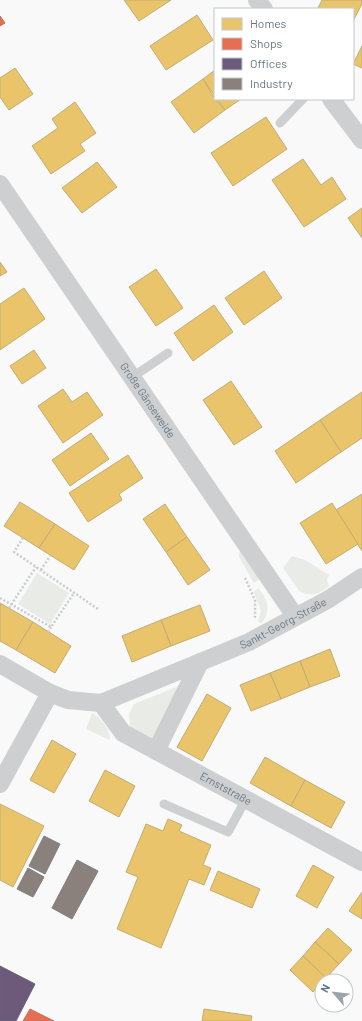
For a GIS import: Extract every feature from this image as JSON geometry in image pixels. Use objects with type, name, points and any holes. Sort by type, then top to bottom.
[{"type":"street","points":[[257,0],[263,8]]},
{"type":"street","points":[[332,100],[362,140]]},
{"type":"street","name":"Große Gänseweide","points":[[0,184],[131,378],[295,616]]},
{"type":"street","name":"Sankt-Georg-Straße","points":[[0,664],[50,693],[68,700],[101,703],[249,642],[329,599],[362,577]]},
{"type":"street","points":[[156,751],[200,662]]},
{"type":"street","points":[[0,784],[50,693]]},
{"type":"street","name":"Ernststraße","points":[[101,703],[123,733],[362,862]]},
{"type":"lane","points":[[280,123],[302,100]]},
{"type":"lane","points":[[131,378],[168,353]]},
{"type":"lane","points":[[164,804],[228,832],[246,799]]},
{"type":"path","points":[[23,538],[14,552],[98,609]]},
{"type":"path","points":[[40,570],[50,556]]},
{"type":"path","points":[[9,608],[36,567]]},
{"type":"path","points":[[242,571],[255,600],[256,613],[253,624]]},
{"type":"path","points":[[48,632],[74,593]]},
{"type":"path","points":[[0,598],[51,627]]},
{"type":"shaded area","points":[[242,551],[260,579],[254,583],[239,557],[239,553]]},
{"type":"shaded area","points":[[292,556],[305,560],[329,575],[327,580],[329,586],[315,594],[300,592],[283,568]]},
{"type":"shaded area","points":[[37,573],[69,593],[50,624],[18,604]]},
{"type":"shaded area","points":[[258,588],[266,601],[268,610],[267,615],[261,624],[258,621],[261,611],[254,592]]},
{"type":"shaded area","points":[[179,686],[152,743],[130,727],[129,714],[134,704]]},
{"type":"shaded area","points":[[92,713],[105,725],[109,732],[110,740],[86,729]]},
{"type":"building: Homes","points":[[124,0],[171,0],[139,21]]},
{"type":"building: Homes","points":[[322,0],[362,0],[362,4],[354,19],[354,8],[318,8]]},
{"type":"building: Homes","points":[[197,15],[213,40],[166,70],[150,46]]},
{"type":"building: Homes","points":[[362,46],[362,68],[354,64]]},
{"type":"building: Homes","points":[[15,68],[33,94],[9,110],[0,97],[0,78]]},
{"type":"building: Homes","points":[[214,71],[214,95],[203,79]]},
{"type":"building: Homes","points":[[203,79],[214,97],[214,100],[216,100],[225,110],[194,133],[171,102]]},
{"type":"building: Homes","points":[[218,100],[240,100],[225,110]]},
{"type":"building: Homes","points":[[75,102],[96,133],[80,144],[85,151],[51,174],[32,146],[58,128],[52,119]]},
{"type":"building: Homes","points":[[266,117],[287,149],[233,186],[211,153]]},
{"type":"building: Homes","points":[[303,159],[321,185],[332,177],[346,199],[304,227],[272,180]]},
{"type":"building: Homes","points":[[97,162],[117,187],[82,213],[62,188]]},
{"type":"building: Homes","points":[[362,208],[362,238],[348,218]]},
{"type":"building: Homes","points":[[0,262],[7,272],[0,276]]},
{"type":"building: Homes","points":[[156,269],[183,308],[156,326],[129,287]]},
{"type":"building: Homes","points":[[264,271],[282,298],[244,325],[225,298]]},
{"type":"building: Homes","points":[[24,288],[45,319],[0,350],[0,304]]},
{"type":"building: Homes","points":[[214,305],[233,332],[193,361],[174,333]]},
{"type":"building: Homes","points":[[34,350],[46,368],[22,384],[10,366]]},
{"type":"building: Homes","points":[[231,381],[262,427],[234,445],[203,400]]},
{"type":"building: Homes","points":[[63,389],[72,402],[87,392],[103,415],[63,443],[38,406]]},
{"type":"building: Homes","points":[[362,392],[362,438],[341,452],[320,420]]},
{"type":"building: Homes","points":[[320,420],[341,452],[296,483],[275,451]]},
{"type":"building: Homes","points":[[91,433],[109,459],[70,486],[52,460]]},
{"type":"building: Homes","points":[[128,455],[143,478],[119,494],[122,500],[88,522],[69,493]]},
{"type":"building: Homes","points":[[362,494],[362,551],[336,510]]},
{"type":"building: Homes","points":[[20,502],[55,524],[39,548],[4,526]]},
{"type":"building: Homes","points":[[332,503],[358,544],[326,564],[300,523]]},
{"type":"building: Homes","points":[[165,504],[187,537],[166,552],[143,519]]},
{"type":"building: Homes","points":[[55,524],[89,546],[74,570],[39,548]]},
{"type":"building: Homes","points":[[187,537],[210,570],[188,585],[166,552]]},
{"type":"building: Homes","points":[[0,603],[33,622],[16,650],[0,641]]},
{"type":"building: Homes","points":[[200,605],[210,631],[171,646],[161,620]]},
{"type":"building: Homes","points":[[161,620],[171,646],[132,662],[122,636]]},
{"type":"building: Homes","points":[[33,622],[71,646],[55,673],[16,650]]},
{"type":"building: Homes","points":[[330,649],[340,676],[310,687],[300,661]]},
{"type":"building: Homes","points":[[300,661],[310,687],[281,699],[270,673]]},
{"type":"building: Homes","points":[[270,673],[281,699],[251,711],[240,685]]},
{"type":"building: Homes","points":[[207,694],[231,708],[202,761],[177,747]]},
{"type":"building: Homes","points":[[52,740],[76,754],[54,793],[30,780]]},
{"type":"building: Homes","points":[[265,757],[305,780],[291,806],[250,783]]},
{"type":"building: Homes","points":[[105,770],[135,786],[119,817],[89,801]]},
{"type":"building: Homes","points":[[305,780],[345,802],[331,828],[291,806]]},
{"type":"building: Homes","points":[[0,804],[44,826],[13,887],[0,880]]},
{"type":"building: Homes","points":[[168,819],[182,825],[179,831],[211,845],[203,865],[211,868],[204,885],[189,879],[161,948],[117,929],[138,877],[126,872],[146,824],[163,831]]},
{"type":"building: Homes","points":[[313,865],[334,877],[317,908],[296,896]]},
{"type":"building: Homes","points":[[218,871],[260,889],[252,908],[210,890]]},
{"type":"building: Homes","points":[[362,892],[362,919],[349,911]]},
{"type":"building: Homes","points":[[328,928],[352,950],[339,964],[315,942]]},
{"type":"building: Homes","points":[[315,942],[339,964],[331,973],[321,973],[303,956]]},
{"type":"building: Homes","points":[[303,956],[321,973],[314,973],[314,991],[313,992],[290,970]]},
{"type":"building: Homes","points":[[204,1009],[252,1016],[251,1021],[202,1021]]},
{"type":"building: Shops","points":[[0,16],[5,23],[0,26]]},
{"type":"building: Shops","points":[[30,1009],[54,1021],[23,1021]]},
{"type":"building: Offices","points":[[0,966],[35,984],[16,1021],[0,1021]]},
{"type":"building: Industry","points":[[44,836],[60,844],[45,874],[29,866]]},
{"type":"building: Industry","points":[[77,860],[98,871],[72,919],[52,908]]},
{"type":"building: Industry","points":[[28,868],[44,877],[33,897],[17,889]]}]
